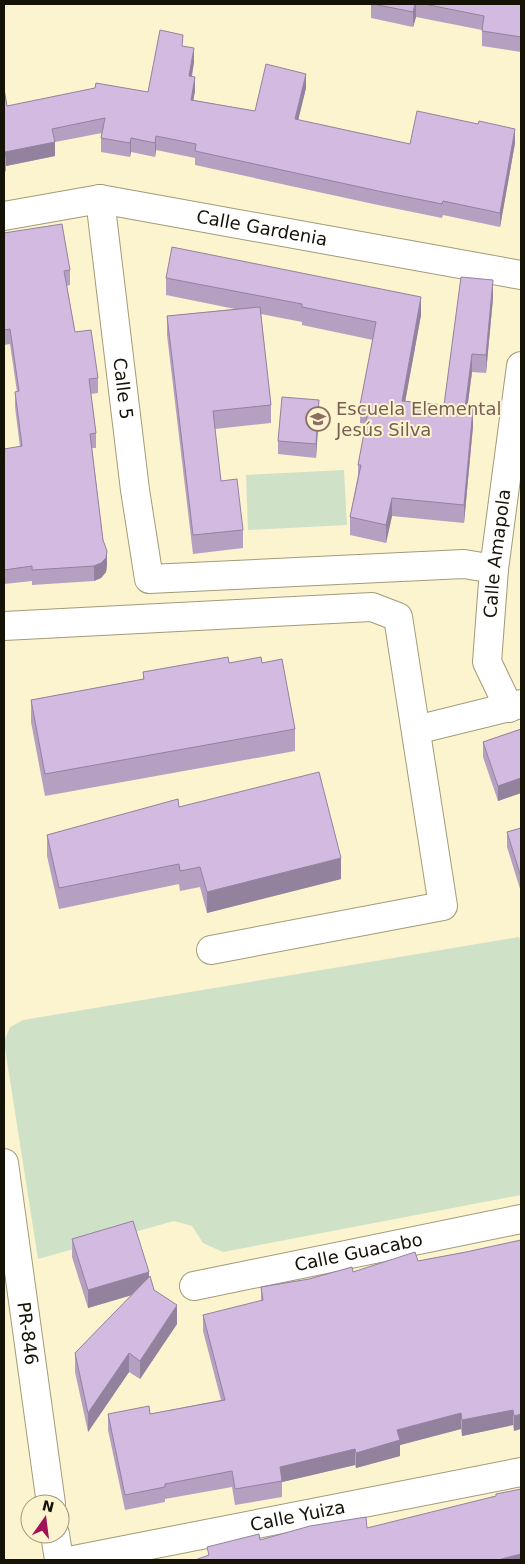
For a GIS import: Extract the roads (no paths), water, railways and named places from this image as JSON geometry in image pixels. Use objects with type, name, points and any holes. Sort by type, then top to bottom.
[{"type":"street","name":"Calle Gardenia","points":[[4,216],[100,198],[521,274]]},
{"type":"street","name":"Calle 5","points":[[100,198],[135,490],[149,580],[464,564],[494,569]]},
{"type":"street","name":"Calle Amapola","points":[[515,706],[487,662],[494,569],[521,366]]},
{"type":"street","points":[[4,626],[372,607],[398,617],[443,906],[211,950]]},
{"type":"street","points":[[416,730],[515,706]]},
{"type":"street","name":"PR-846","points":[[4,1163],[50,1494]]},
{"type":"street","name":"Calle Guacabo","points":[[194,1286],[521,1219]]},
{"type":"street","name":"Calle Yuiza","points":[[74,1560],[521,1472]]},
{"type":"street","points":[[57,1544],[59,1560]]},
{"type":"place","name":"Escuela Elemental Jesús Silva","points":[[318,419]]}]
